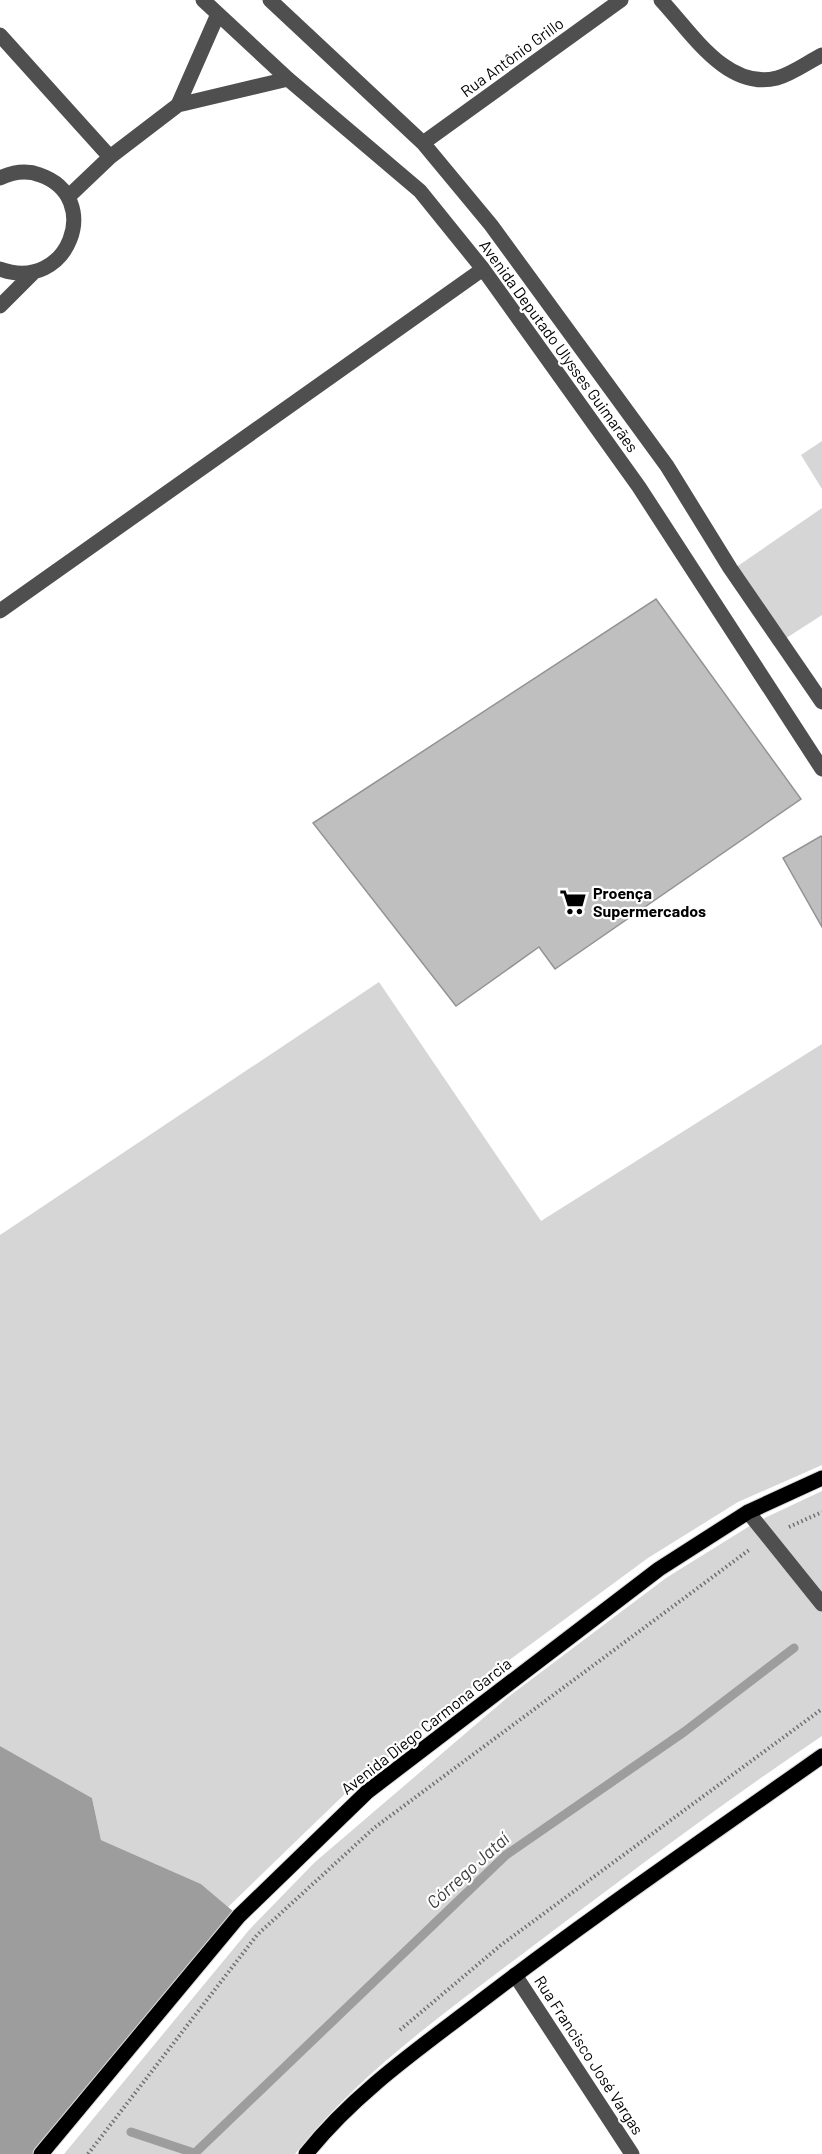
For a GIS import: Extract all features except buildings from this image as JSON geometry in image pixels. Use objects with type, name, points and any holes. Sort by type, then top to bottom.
[{"type":"main road","name":"Avenida Diego Carmona Garcia","points":[[41,2154],[239,1916],[367,1792],[659,1569],[748,1512],[822,1478]]},
{"type":"main road","points":[[306,2154],[319,2138],[378,2080],[515,1975],[822,1756]]},
{"type":"street","name":"Avenida Deputado Ulysses Guimarães","points":[[203,0],[288,79],[420,190],[483,269],[639,487],[822,769]]},
{"type":"street","name":"Avenida Deputado Ulysses Guimarães","points":[[270,0],[423,143],[491,225],[667,466],[730,568],[822,702]]},
{"type":"street","name":"Rua Antônio Grillo","points":[[423,143],[621,0]]},
{"type":"street","points":[[661,0],[720,64],[736,75],[757,81],[778,78],[822,55]]},
{"type":"street","points":[[178,105],[218,14]]},
{"type":"street","points":[[2,44],[110,157]]},
{"type":"street","points":[[68,197],[110,157],[178,105],[288,79]]},
{"type":"street","points":[[0,178],[21,172],[35,173],[48,178],[68,197],[74,215],[73,235],[64,253],[50,266],[32,274],[0,306]]},
{"type":"street","points":[[0,269],[16,274],[32,274]]},
{"type":"street","points":[[0,611],[483,269]]},
{"type":"street","points":[[748,1512],[822,1604]]},
{"type":"street","name":"Rua Francisco José Vargas","points":[[515,1975],[632,2154]]},
{"type":"path","points":[[88,2154],[257,1935],[374,1828],[768,1537],[822,1512]]},
{"type":"path","points":[[392,2037],[501,1945],[822,1709]]},
{"type":"shaded area","points":[[822,441],[822,489],[801,455]]},
{"type":"shaded area","points":[[822,508],[822,615],[774,646],[726,574]]},
{"type":"shaded area","points":[[379,982],[541,1221],[822,1044],[822,1465],[738,1502],[648,1558],[481,1681],[352,1787],[228,1907],[201,1884],[101,1840],[92,1798],[0,1746],[0,1235]]},
{"type":"shaded area","points":[[822,1491],[822,1736],[674,1840],[405,2044],[347,2096],[295,2154],[64,2154],[249,1930],[315,1862],[508,1697],[666,1578],[756,1522]]},
{"type":"shaded area","points":[[0,1746],[92,1798],[101,1840],[201,1884],[234,1912],[34,2154],[0,2154]]},
{"type":"waterway","name":"Córrego Jataí","points":[[194,2154],[506,1855],[684,1732],[794,1648]]},
{"type":"waterway","points":[[131,2132],[194,2153]]},
{"type":"place","name":"Proença Supermercados","points":[[573,902]]}]
